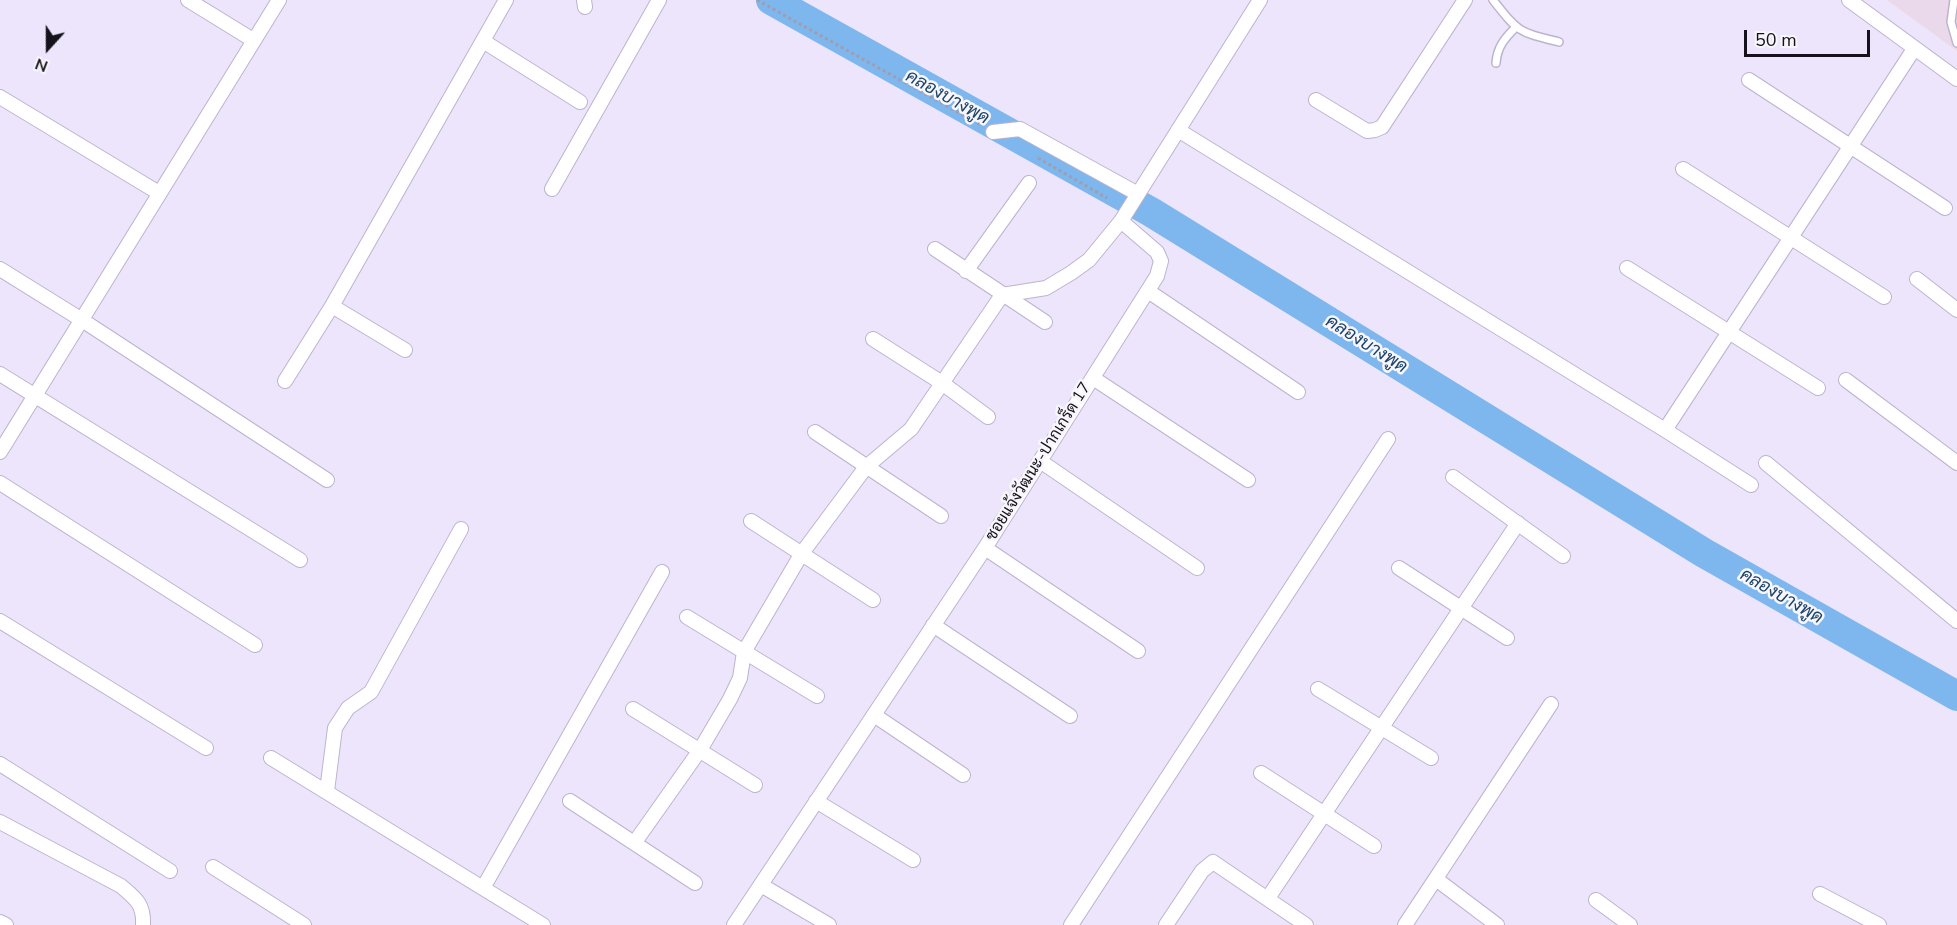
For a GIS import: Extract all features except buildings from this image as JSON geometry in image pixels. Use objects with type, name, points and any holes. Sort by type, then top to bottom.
[{"type":"street","points":[[188,0],[253,40]]},
{"type":"street","points":[[0,452],[279,0]]},
{"type":"street","points":[[285,381],[332,306],[506,0]]},
{"type":"street","points":[[552,189],[659,0]]},
{"type":"street","points":[[635,843],[700,750],[740,678],[744,652],[802,554],[866,467],[911,429],[1002,295],[1046,288],[1089,260],[1121,221],[1260,0]]},
{"type":"street","points":[[1316,100],[1368,131],[1382,127],[1465,0]]},
{"type":"street","points":[[1850,0],[1957,79]]},
{"type":"street","points":[[483,41],[580,102]]},
{"type":"street","points":[[1665,430],[1914,49]]},
{"type":"street","points":[[1749,80],[1945,208]]},
{"type":"street","points":[[0,97],[159,193]]},
{"type":"street","points":[[993,132],[1020,129],[1135,199]]},
{"type":"street","points":[[1178,130],[1751,485]]},
{"type":"street","points":[[1683,170],[1884,297]]},
{"type":"street","points":[[966,271],[1029,183]]},
{"type":"street","name":"ซอยแจ้งวัฒนะ-ปากเกร็ด 17","points":[[734,925],[985,548],[1157,276],[1161,261],[1157,252],[1121,221]]},
{"type":"street","points":[[935,249],[1045,322]]},
{"type":"street","points":[[1627,268],[1818,388]]},
{"type":"street","points":[[0,269],[327,480]]},
{"type":"street","points":[[1917,279],[1957,310]]},
{"type":"street","points":[[1148,291],[1298,392]]},
{"type":"street","points":[[332,306],[405,350]]},
{"type":"street","points":[[873,339],[942,383],[987,417]]},
{"type":"street","points":[[0,374],[300,560]]},
{"type":"street","points":[[1093,378],[1248,480]]},
{"type":"street","points":[[1846,380],[1957,463]]},
{"type":"street","points":[[815,432],[941,516]]},
{"type":"street","points":[[1071,925],[1388,439]]},
{"type":"street","points":[[1040,461],[1197,568]]},
{"type":"street","points":[[1766,464],[1957,621]]},
{"type":"street","points":[[1453,477],[1563,556]]},
{"type":"street","points":[[0,483],[255,645]]},
{"type":"street","points":[[751,521],[873,600]]},
{"type":"street","points":[[1268,898],[1518,523]]},
{"type":"street","points":[[327,791],[335,728],[348,708],[371,692],[461,529]]},
{"type":"street","points":[[985,548],[1138,651]]},
{"type":"street","points":[[1399,568],[1507,638]]},
{"type":"street","points":[[483,888],[662,572]]},
{"type":"street","points":[[687,617],[817,696]]},
{"type":"street","points":[[0,621],[206,748]]},
{"type":"street","points":[[933,625],[1070,716]]},
{"type":"street","points":[[1318,689],[1431,758]]},
{"type":"street","points":[[1405,925],[1551,704]]},
{"type":"street","points":[[633,709],[755,785]]},
{"type":"street","points":[[874,715],[963,776]]},
{"type":"street","points":[[271,758],[543,925]]},
{"type":"street","points":[[0,764],[170,871]]},
{"type":"street","points":[[1261,773],[1374,846]]},
{"type":"street","points":[[570,801],[695,883]]},
{"type":"street","points":[[816,801],[913,860]]},
{"type":"street","points":[[0,822],[120,886],[137,900],[143,913],[143,925]]},
{"type":"street","points":[[1166,925],[1202,871],[1213,862],[1268,898],[1283,919],[1306,925]]},
{"type":"street","points":[[213,867],[304,925]]},
{"type":"street","points":[[1436,879],[1497,925]]},
{"type":"street","points":[[761,885],[829,925]]},
{"type":"street","points":[[1820,894],[1880,925]]},
{"type":"street","points":[[1596,900],[1630,925]]},
{"type":"street","points":[[0,922],[6,925]]},
{"type":"lane","points":[[1493,0],[1515,28],[1526,34],[1559,42]]},
{"type":"lane","points":[[1954,0],[1951,22],[1957,43]]},
{"type":"lane","points":[[1496,63],[1499,48],[1515,28]]},
{"type":"path","points":[[757,0],[993,132]]},
{"type":"path","points":[[1034,156],[1107,198]]},
{"type":"shaded area","points":[[1887,0],[1957,0],[1957,51]]},
{"type":"waterway","name":"คลองบางพูด","points":[[771,0],[1151,212],[1704,553],[1957,696]]}]
